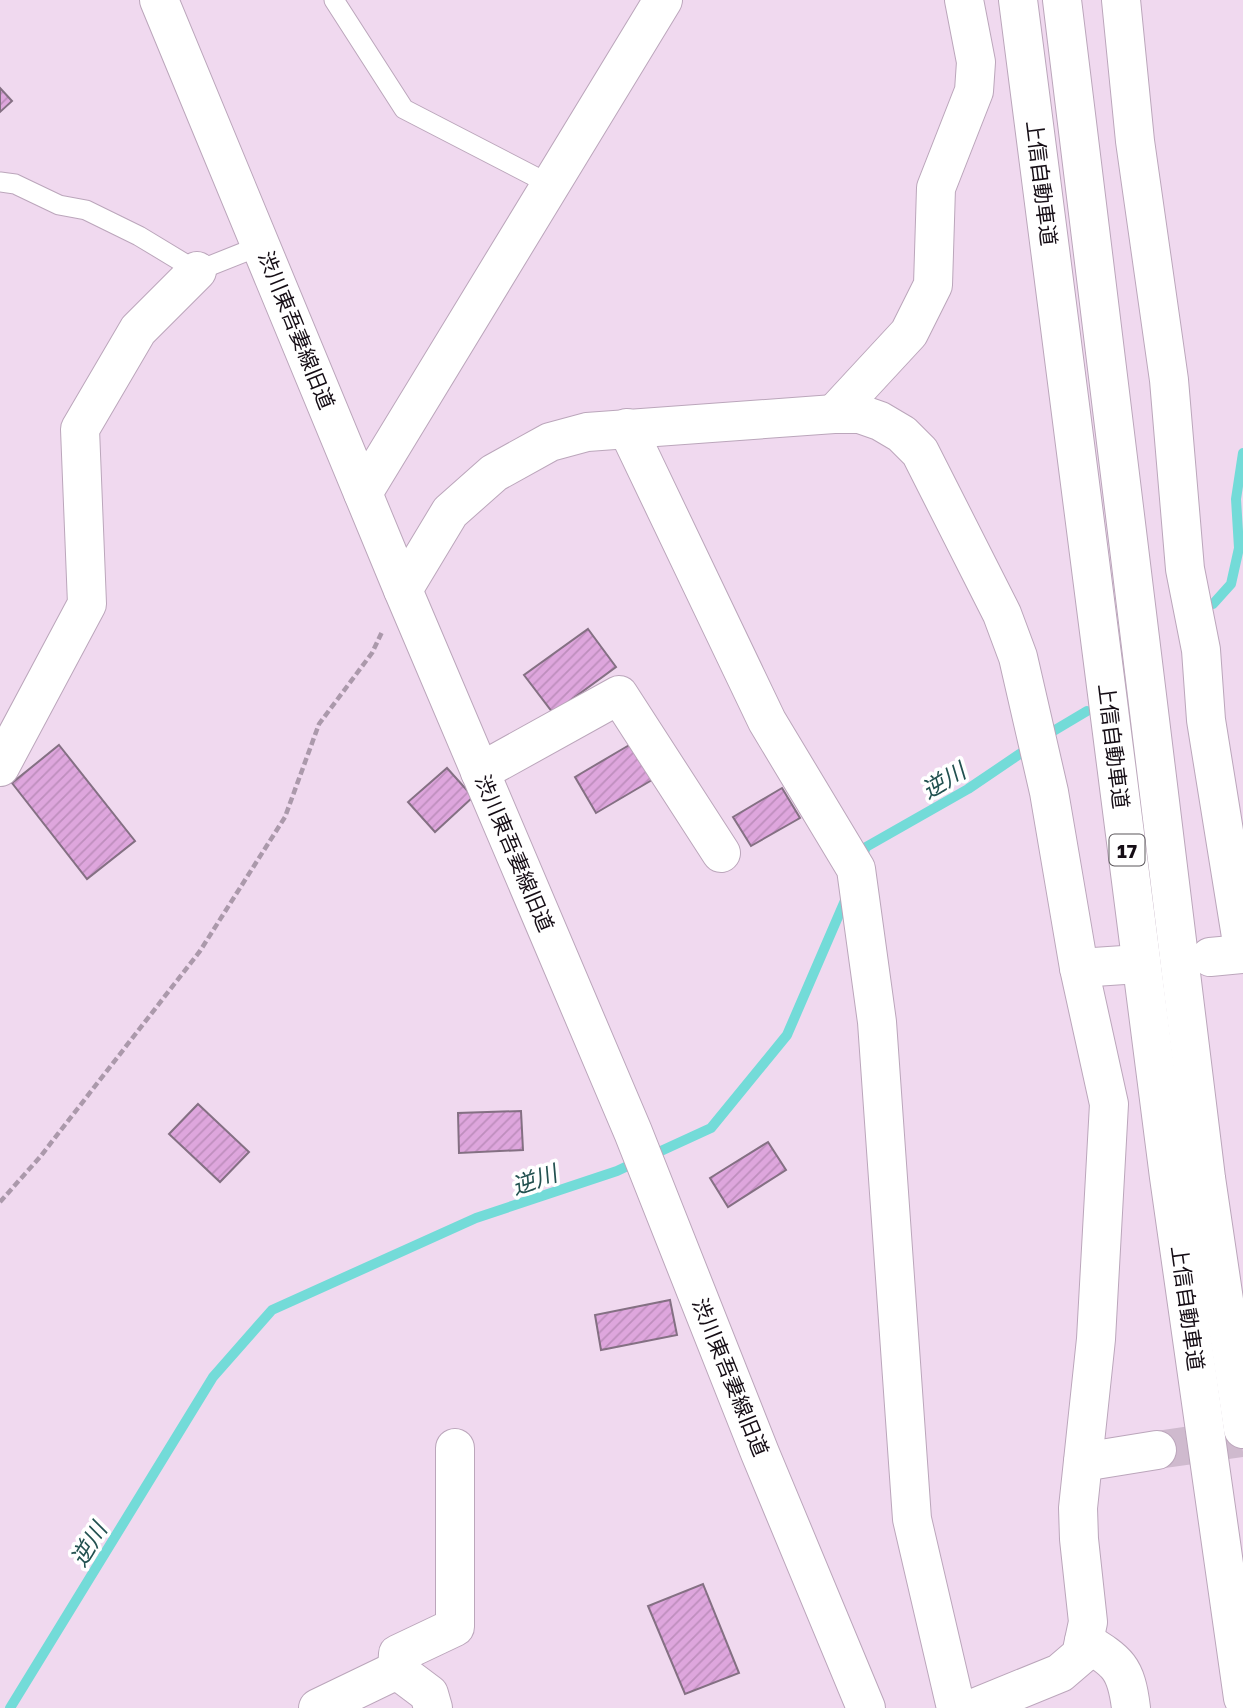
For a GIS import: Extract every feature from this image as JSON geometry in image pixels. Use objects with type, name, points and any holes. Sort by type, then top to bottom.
[{"type":"main road","name":"渋川東吾妻線旧道","points":[[159,0],[403,590],[633,1132],[760,1453],[866,1708]]},
{"type":"main road","points":[[363,493],[663,0]]},
{"type":"main road","points":[[834,414],[909,333],[933,285],[936,188],[974,91],[976,61],[964,0]]},
{"type":"main road","name":"上信自動車道","points":[[1018,0],[1169,1177],[1243,1698]]},
{"type":"main road","name":"上信自動車道","points":[[1062,0],[1206,1178],[1243,1429]]},
{"type":"main road","points":[[1121,0],[1135,141],[1168,380],[1185,569],[1201,650],[1232,954]]},
{"type":"main road","points":[[0,767],[88,604],[80,429],[138,330],[197,271]]},
{"type":"main road","points":[[403,590],[450,513],[494,473],[550,442],[587,432],[860,414],[902,433],[920,452],[1002,614],[1018,657],[1043,764],[1079,968],[1109,1104],[1096,1339],[1078,1508],[1088,1622],[1081,1655],[1060,1673],[974,1708]]},
{"type":"main road","points":[[627,428],[767,721],[856,869],[877,1022],[912,1519],[956,1708]]},
{"type":"main road","points":[[480,772],[619,695],[721,853]]},
{"type":"main road","points":[[1079,968],[1124,965]]},
{"type":"main road","points":[[397,1670],[398,1654],[455,1627],[455,1448]]},
{"type":"main road","points":[[1083,1462],[1157,1450]]},
{"type":"main road","points":[[1084,1641],[1114,1659],[1128,1682],[1131,1708]]},
{"type":"main road","points":[[318,1708],[397,1670]]},
{"type":"main road","points":[[397,1670],[429,1695],[433,1708]]},
{"type":"lane","points":[[334,0],[404,109],[551,185]]},
{"type":"lane","points":[[0,182],[15,184],[59,205],[86,211],[139,236],[197,271],[262,245]]},
{"type":"path","points":[[0,1202],[40,1157],[200,951],[285,817],[319,724],[372,653],[403,590]]},
{"type":"building","points":[[0,88],[12,101],[0,112]]},
{"type":"building","points":[[588,629],[616,667],[553,713],[524,675]]},
{"type":"building","points":[[631,744],[652,780],[596,813],[575,777]]},
{"type":"building","points":[[59,745],[135,841],[87,879],[12,783]]},
{"type":"building","points":[[447,768],[473,797],[435,832],[408,802]]},
{"type":"building","points":[[782,788],[800,818],[751,846],[733,817]]},
{"type":"building","points":[[198,1104],[249,1152],[220,1182],[169,1134]]},
{"type":"building","points":[[521,1111],[523,1150],[459,1153],[458,1113]]},
{"type":"building","points":[[768,1142],[786,1170],[728,1207],[710,1178]]},
{"type":"building","points":[[670,1300],[677,1335],[601,1350],[595,1315]]},
{"type":"building","points":[[703,1584],[739,1673],[685,1694],[648,1606]]},
{"type":"waterway","name":"逆川","points":[[1213,604],[1231,584],[1239,548],[1236,499],[1243,453]]},
{"type":"waterway","name":"逆川","points":[[1045,736],[1087,711]]},
{"type":"waterway","name":"逆川","points":[[861,860],[866,847],[968,789],[1030,747]]},
{"type":"waterway","name":"逆川","points":[[650,1156],[711,1128],[787,1035],[847,896]]},
{"type":"waterway","name":"逆川","points":[[10,1708],[213,1377],[272,1310],[476,1218],[617,1171],[636,1162]]},
{"type":"tunnel","points":[[1157,1450],[1241,1438]]}]
